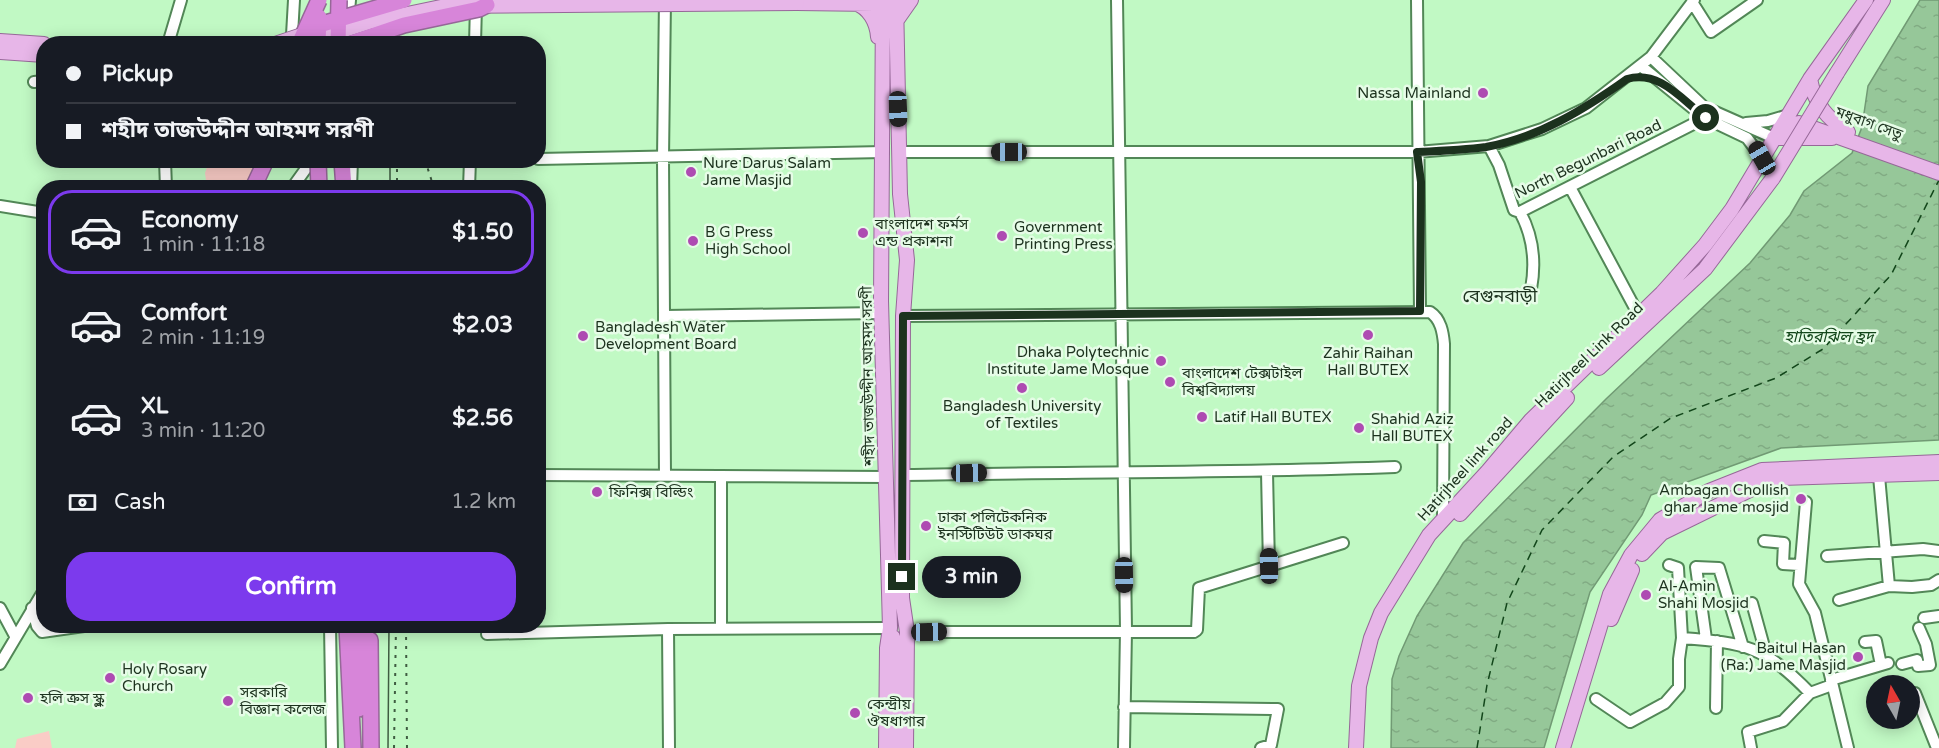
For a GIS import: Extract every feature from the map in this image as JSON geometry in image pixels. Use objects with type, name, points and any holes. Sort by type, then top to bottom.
[{"type":"highway","points":[[297,36],[319,0]]},
{"type":"highway","points":[[318,36],[319,0]]},
{"type":"highway","points":[[338,36],[339,0]]},
{"type":"highway","points":[[302,36],[328,21],[404,0]]},
{"type":"highway","points":[[372,36],[404,25],[479,9],[482,2]]},
{"type":"highway","points":[[347,633],[355,748]]},
{"type":"highway","points":[[355,748],[360,633]]},
{"type":"highway","points":[[370,633],[371,748]]},
{"type":"main road","points":[[306,36],[368,14],[440,0]]},
{"type":"main road","points":[[896,21],[911,0]]},
{"type":"main road","points":[[1771,146],[1810,79],[1866,0]]},
{"type":"main road","name":"Hatirjheel Link Road","points":[[1361,748],[1364,683],[1377,633],[1431,546],[1564,401],[1705,269],[1773,178],[1883,0]]},
{"type":"main road","points":[[312,36],[409,13],[482,2],[854,3],[888,1],[896,21],[900,194],[907,260],[903,316],[902,598],[907,632],[906,748]]},
{"type":"main road","name":"শহীদ তাজউদ্দীন আহমদ সরণী","points":[[886,748],[887,648],[892,634],[881,307],[884,264],[883,73],[888,1]]},
{"type":"main road","points":[[854,3],[860,5],[875,20],[878,32],[878,66],[883,73]]},
{"type":"main road","points":[[0,41],[36,43]]},
{"type":"main road","points":[[0,52],[36,54]]},
{"type":"main road","points":[[1810,79],[1812,91],[1824,113],[1844,136]]},
{"type":"main road","name":"মধুবাগ সেতু","points":[[1796,102],[1804,115],[1844,136],[1939,173]]},
{"type":"main road","points":[[1771,146],[1799,123],[1844,136]]},
{"type":"main road","name":"মধুবাগ সেতু","points":[[1844,136],[1939,166]]},
{"type":"main road","name":"Hatirjheel link road","points":[[1356,748],[1359,686],[1367,652],[1381,613],[1429,535],[1531,420],[1683,271],[1732,208],[1771,146]]},
{"type":"main road","points":[[884,264],[886,276],[892,284],[906,282]]},
{"type":"main road","points":[[881,307],[886,297],[894,298],[903,316]]},
{"type":"main road","points":[[1563,748],[1610,594],[1625,563],[1645,535],[1665,516],[1709,491],[1742,476],[1776,468],[1939,462]]},
{"type":"main road","points":[[1571,748],[1615,609],[1638,559],[1672,522],[1776,468]]},
{"type":"main road","points":[[1662,533],[1760,485],[1781,478],[1802,475],[1939,474]]},
{"type":"main road","points":[[892,634],[896,748]]},
{"type":"street","points":[[170,36],[181,0]]},
{"type":"street","points":[[294,0],[295,36]]},
{"type":"street","points":[[348,36],[350,0]]},
{"type":"street","points":[[665,0],[663,158],[665,476]]},
{"type":"street","points":[[1117,0],[1126,630],[1124,748]]},
{"type":"street","points":[[1417,0],[1417,152],[1421,182],[1420,311]]},
{"type":"street","points":[[900,152],[1417,152],[1489,146],[1542,129],[1574,114],[1627,79],[1651,57],[1693,1],[1712,32],[1757,0]]},
{"type":"street","points":[[476,36],[482,2]]},
{"type":"street","points":[[308,36],[348,24]]},
{"type":"street","points":[[1651,57],[1704,107],[1739,123],[1771,146]]},
{"type":"street","points":[[1642,67],[1706,118],[1747,138],[1771,146]]},
{"type":"street","points":[[1627,79],[1643,76],[1661,80]]},
{"type":"street","points":[[1739,123],[1760,123],[1789,115]]},
{"type":"street","name":"North Begunbari Road","points":[[1489,146],[1514,210],[1520,212],[1706,118]]},
{"type":"street","points":[[546,159],[883,152]]},
{"type":"street","points":[[1570,187],[1636,310]]},
{"type":"street","points":[[0,206],[36,212]]},
{"type":"street","points":[[1520,212],[1530,231],[1533,265],[1531,289]]},
{"type":"street","points":[[665,316],[881,307]]},
{"type":"street","points":[[903,316],[1420,311],[1434,315],[1442,331],[1444,344],[1443,519]]},
{"type":"street","points":[[903,475],[1122,471],[1267,472],[1395,467]]},
{"type":"street","points":[[1267,472],[1269,566]]},
{"type":"street","points":[[546,475],[886,477]]},
{"type":"street","points":[[721,476],[721,628]]},
{"type":"street","points":[[1879,476],[1889,586]]},
{"type":"street","points":[[1806,502],[1799,584],[1815,613],[1848,748]]},
{"type":"street","points":[[1764,541],[1784,543],[1783,564],[1799,565]]},
{"type":"street","points":[[907,632],[1126,630],[1194,632],[1197,630],[1199,588],[1343,543]]},
{"type":"street","points":[[1827,556],[1886,551],[1939,551]]},
{"type":"street","points":[[1596,699],[1630,722],[1665,704],[1679,687],[1682,638],[1678,568],[1669,565]]},
{"type":"street","points":[[1716,708],[1711,640],[1696,567],[1719,568],[1743,647]]},
{"type":"street","points":[[1839,600],[1889,586],[1931,585],[1939,580]]},
{"type":"street","points":[[0,664],[36,602]]},
{"type":"street","points":[[1752,603],[1766,654]]},
{"type":"street","points":[[0,608],[15,636]]},
{"type":"street","points":[[32,608],[36,622]]},
{"type":"street","points":[[1902,664],[1917,660],[1918,666],[1930,665],[1934,658],[1921,623],[1939,616]]},
{"type":"street","points":[[546,632],[721,628],[892,634]]},
{"type":"street","points":[[668,629],[669,748]]},
{"type":"street","points":[[330,633],[332,748]]},
{"type":"street","points":[[487,634],[523,633]]},
{"type":"street","points":[[1682,638],[1711,640],[1766,654],[1786,669],[1810,693]]},
{"type":"street","points":[[1751,748],[1749,732],[1783,720],[1810,693],[1884,664],[1876,641],[1865,642]]},
{"type":"street","points":[[1920,706],[1937,748]]},
{"type":"street","points":[[1124,707],[1278,709],[1268,747]]},
{"type":"shaded area","points":[[207,168],[254,168],[249,180],[206,180]]},
{"type":"shaded area","points":[[49,731],[52,748],[15,748],[17,739]]},
{"type":"water","name":"হাতিরঝিল হ্রদ","points":[[1920,0],[1939,0],[1939,440],[1781,448],[1651,495],[1642,515],[1590,592],[1544,748],[1391,748],[1392,679],[1399,656],[1417,616],[1463,543],[1606,399],[1750,263],[1790,215],[1804,191],[1852,153],[1862,127],[1868,86]]},
{"type":"ferry route","points":[[1477,748],[1487,685],[1507,603],[1542,530],[1613,457],[1671,418],[1776,378],[1823,349],[1891,275],[1939,180]]},
{"type":"tram line","points":[[386,0],[387,36]]},
{"type":"tram line","points":[[390,168],[390,180]]},
{"type":"tram line","points":[[388,748],[389,633]]},
{"type":"railway","points":[[393,0],[394,36]]},
{"type":"railway","points":[[397,168],[397,180]]},
{"type":"railway","points":[[428,168],[431,180]]},
{"type":"railway","points":[[394,748],[396,633]]},
{"type":"railway","points":[[406,633],[407,748]]},
{"type":"place","name":"Nassa Mainland","points":[[1483,93]]},
{"type":"place","name":"Nure Darus Salam Jame Masjid","points":[[691,172]]},
{"type":"place","name":"বাংলাদেশ ফর্মস এন্ড প্রকাশনা","points":[[863,233]]},
{"type":"place","name":"Government Printing Press","points":[[1002,236]]},
{"type":"place","name":"B G Press High School","points":[[693,241]]},
{"type":"place","name":"Zahir Raihan Hall BUTEX","points":[[1368,335]]},
{"type":"place","name":"Bangladesh Water Development Board","points":[[583,336]]},
{"type":"place","name":"Dhaka Polytechnic Institute Jame Mosque","points":[[1161,361]]},
{"type":"place","name":"বাংলাদেশ টেক্সটাইল বিশ্ববিদ্যালয়","points":[[1170,382]]},
{"type":"place","name":"Bangladesh University of Textiles","points":[[1022,388]]},
{"type":"place","name":"Latif Hall BUTEX","points":[[1202,417]]},
{"type":"place","name":"Shahid Aziz Hall BUTEX","points":[[1359,428]]},
{"type":"place","name":"ফিনিক্স বিল্ডিং","points":[[597,492]]},
{"type":"place","name":"Ambagan Chollish ghar Jame mosjid","points":[[1801,499]]},
{"type":"place","name":"ঢাকা পলিটেকনিক ইনস্টিটিউট ডাকঘর","points":[[926,526]]},
{"type":"place","name":"Al-Amin Shahi Mosjid","points":[[1646,595]]},
{"type":"place","name":"Baitul Hasan (Ra:) Jame Masjid","points":[[1858,657]]},
{"type":"place","name":"Holy Rosary Church","points":[[110,678]]},
{"type":"place","name":"হলি ক্রস স্কুল","points":[[28,698]]},
{"type":"place","name":"সরকারি বিজ্ঞান কলেজ","points":[[228,701]]},
{"type":"place","name":"কেন্দ্রীয় ঔষধাগার","points":[[855,713]]},
{"type":"district","name":"বেগুনবাড়ী","points":[[1500,296]]},
{"type":"route","points":[[902,577],[903,316],[1420,311],[1421,182],[1417,152],[1489,146],[1518,138],[1586,108],[1627,79],[1636,76],[1661,80],[1706,118]]}]
